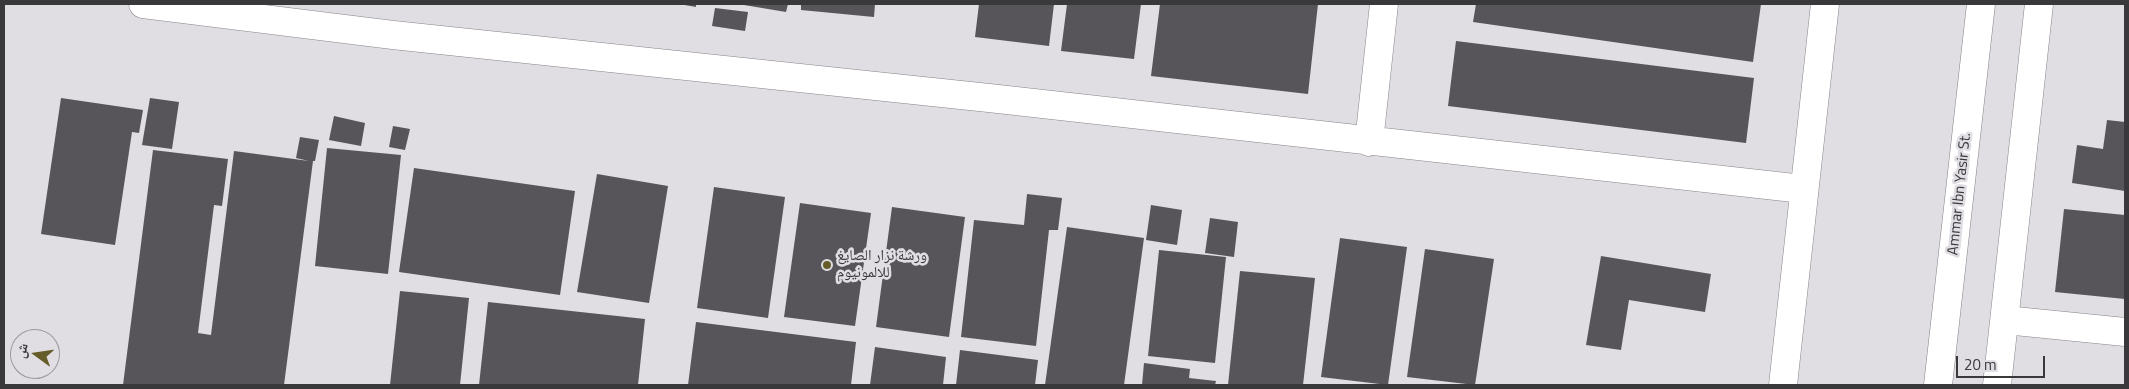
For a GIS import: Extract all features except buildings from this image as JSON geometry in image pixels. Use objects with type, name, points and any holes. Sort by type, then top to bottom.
[{"type":"street","points":[[143,4],[393,36],[989,98],[1369,142],[1804,189]]},
{"type":"street","points":[[1369,142],[1384,4]]},
{"type":"street","points":[[1783,385],[1825,4]]},
{"type":"street","name":"Ammar Ibn Yasir St.","points":[[1938,385],[1981,4]]},
{"type":"street","points":[[1997,385],[2039,4]]},
{"type":"street","points":[[2005,320],[2125,332]]},
{"type":"place","name":"ورشة نزار الصايغ للالمونيوم","points":[[827,265]]}]
